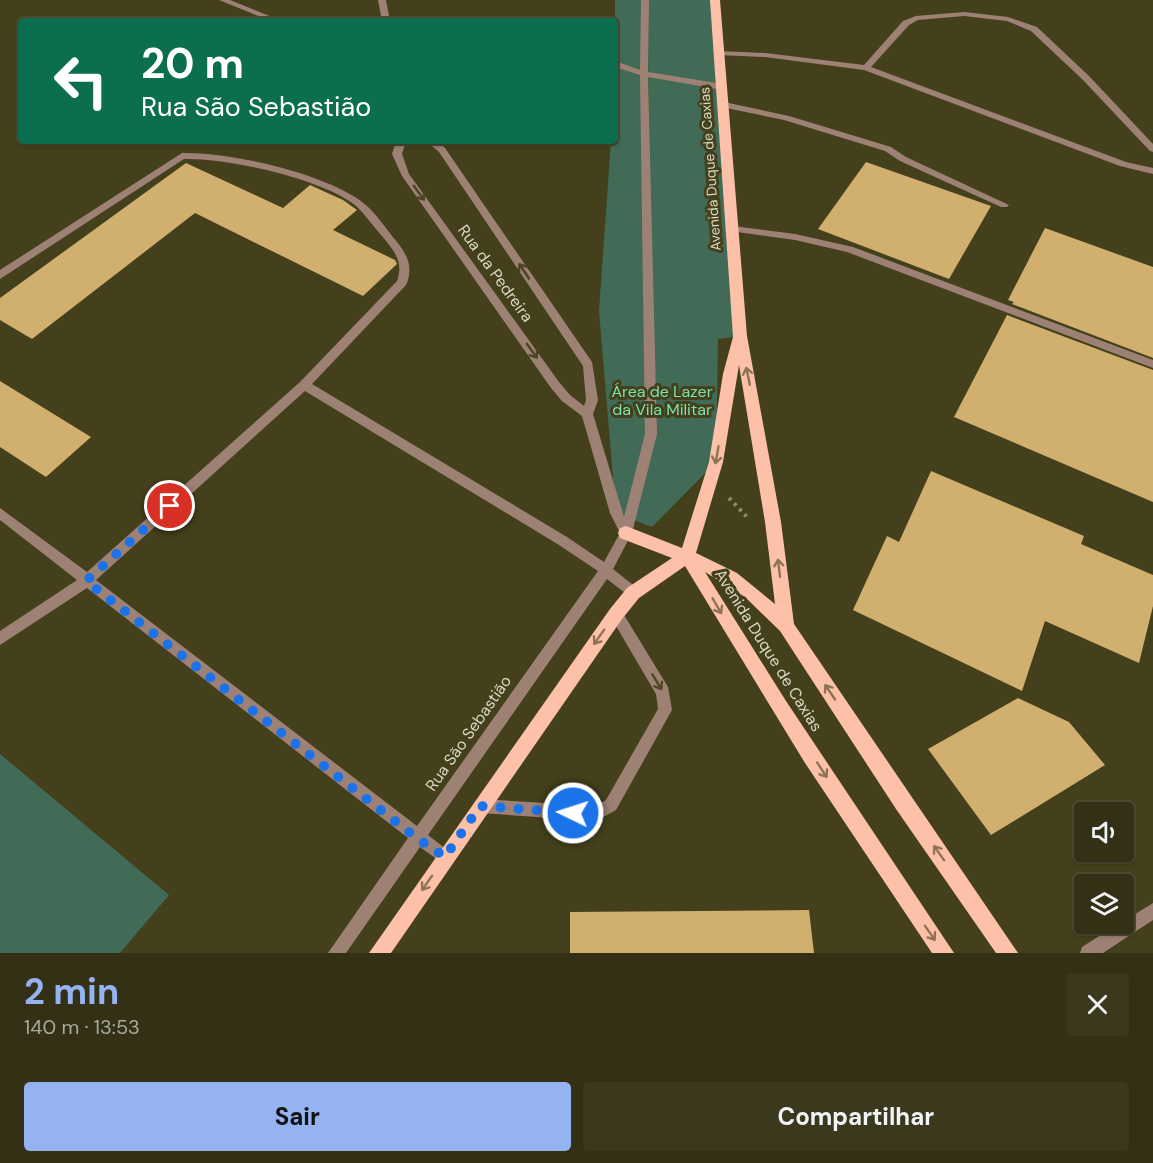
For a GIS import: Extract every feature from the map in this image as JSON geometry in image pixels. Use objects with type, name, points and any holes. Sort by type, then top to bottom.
[{"type":"main road","name":"Avenida Duque de Caxias","points":[[715,0],[740,336],[773,522],[786,626],[903,802],[1008,953]]},
{"type":"main road","name":"Avenida Duque de Caxias","points":[[740,336],[730,374],[716,462],[687,556],[734,637],[944,953]]},
{"type":"main road","points":[[626,533],[687,556],[745,587],[786,626]]},
{"type":"main road","points":[[379,953],[616,614],[633,593],[687,556]]},
{"type":"lane","points":[[223,0],[270,18]]},
{"type":"lane","points":[[382,0],[385,18]]},
{"type":"lane","name":"Rua São Sebastião","points":[[336,953],[606,570],[626,533],[651,435],[644,74],[645,0]]},
{"type":"lane","points":[[866,68],[906,23],[916,18],[964,14],[1017,21],[1034,29],[1086,78],[1153,149]]},
{"type":"lane","points":[[718,53],[765,55],[866,68],[1123,164],[1153,171]]},
{"type":"lane","points":[[618,65],[644,74],[723,87]]},
{"type":"lane","points":[[724,105],[786,118],[888,149],[903,159],[1004,205]]},
{"type":"lane","name":"Rua da Pedreira","points":[[400,144],[397,154],[405,174],[555,385],[566,398],[587,414]]},
{"type":"lane","name":"Rua da Pedreira","points":[[435,144],[442,150],[588,365],[592,400],[587,414],[616,513],[626,533]]},
{"type":"lane","points":[[0,275],[182,156],[206,155],[316,181],[356,201],[405,258],[406,272],[402,282],[304,385],[86,581],[0,639]]},
{"type":"lane","points":[[733,230],[795,237],[849,249],[1153,364]]},
{"type":"lane","points":[[304,385],[563,541],[606,570],[633,593]]},
{"type":"lane","points":[[0,513],[418,839],[445,857]]},
{"type":"lane","points":[[480,806],[596,814],[611,805],[665,710],[663,692],[616,614]]},
{"type":"lane","points":[[1088,953],[1153,911]]},
{"type":"path","points":[[727,496],[751,521]]},
{"type":"green space","name":"Área de Lazer da Vila Militar","points":[[615,0],[645,0],[649,286],[648,0],[714,0],[740,336],[718,339],[716,462],[652,527],[616,513],[599,311],[611,144],[618,144],[618,18],[615,18]]},
{"type":"green space","points":[[0,754],[169,895],[120,953],[0,953]]},
{"type":"building","points":[[866,162],[991,206],[949,279],[818,229]]},
{"type":"building","points":[[186,163],[283,208],[310,185],[343,200],[357,210],[333,230],[395,260],[397,264],[363,296],[195,213],[32,339],[0,320],[0,298]]},
{"type":"building","points":[[1045,228],[1153,267],[1153,358],[1012,304],[1014,302],[1008,300]]},
{"type":"building","points":[[1007,315],[1153,370],[1153,502],[954,417]]},
{"type":"building","points":[[0,381],[91,437],[46,477],[0,447]]},
{"type":"building","points":[[931,471],[1084,536],[1081,544],[1153,575],[1153,606],[1139,663],[1045,621],[1022,691],[853,610],[887,536],[899,542]]},
{"type":"building","points":[[1018,698],[1069,722],[1105,765],[991,835],[928,749]]},
{"type":"building","points":[[809,910],[814,953],[570,953],[570,912]]},
{"type":"route","points":[[170,506],[86,581],[418,839],[445,857],[480,806],[573,813]]}]
